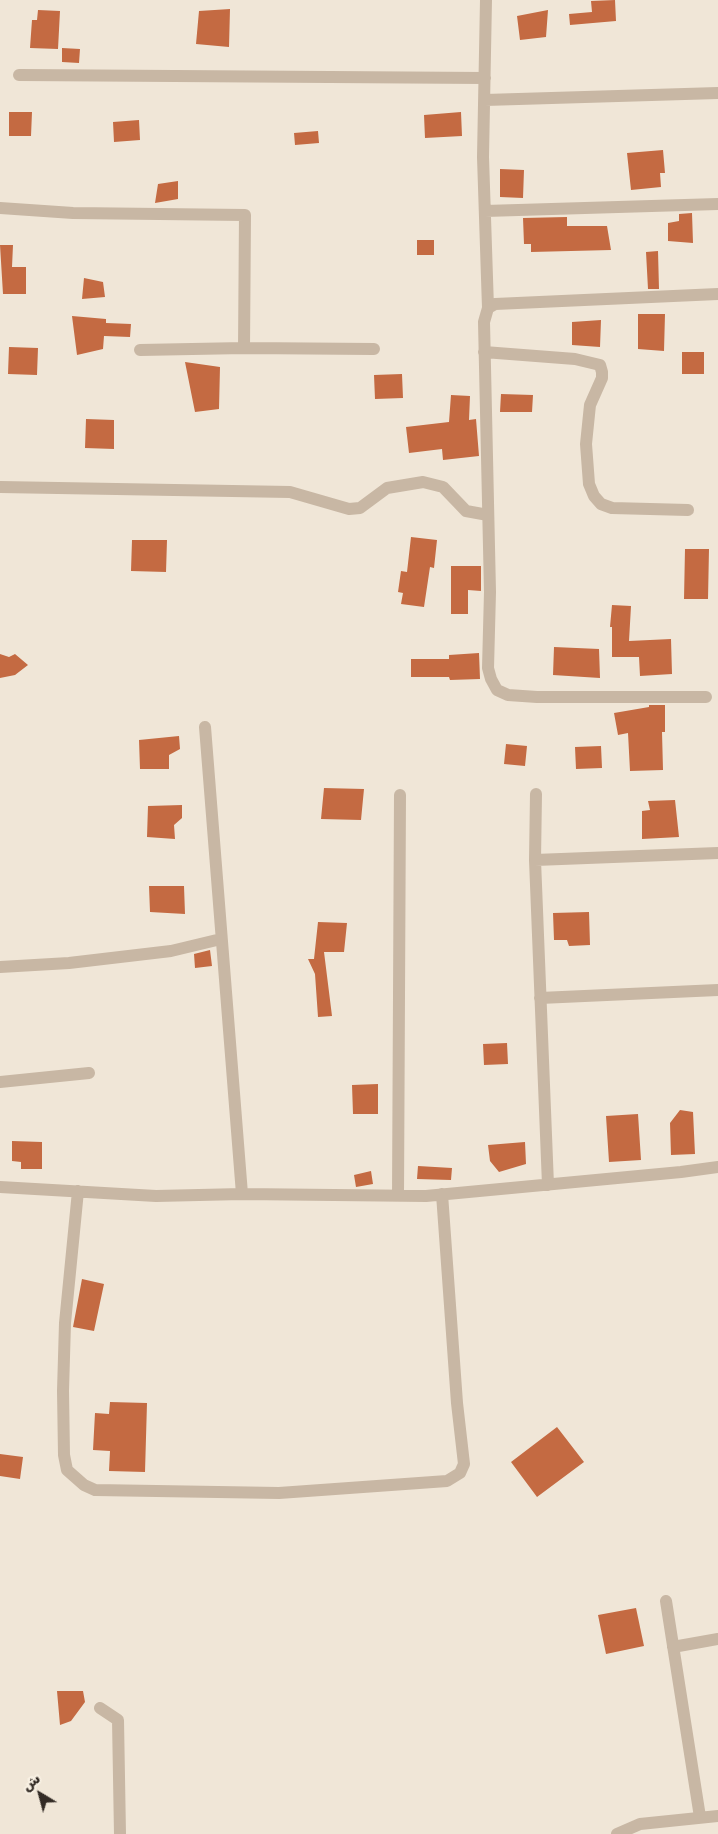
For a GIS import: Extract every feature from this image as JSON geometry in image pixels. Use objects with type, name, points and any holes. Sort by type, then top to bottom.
[{"type":"street","points":[[486,0],[484,100],[488,308],[484,322],[484,352],[490,592],[488,668],[491,679],[497,690],[508,695],[537,697],[706,697]]},
{"type":"street","points":[[19,75],[485,78]]},
{"type":"street","points":[[484,100],[718,92]]},
{"type":"street","points":[[485,210],[718,204]]},
{"type":"street","points":[[0,208],[74,213],[245,215],[244,348]]},
{"type":"street","points":[[488,308],[495,304],[718,294]]},
{"type":"street","points":[[140,350],[244,348],[374,349]]},
{"type":"street","points":[[484,352],[576,359],[600,365],[602,378],[590,405],[586,444],[589,484],[594,496],[601,504],[612,508],[688,510]]},
{"type":"street","points":[[0,488],[290,492],[349,509],[360,508],[387,488],[423,482],[444,487],[466,511],[488,515]]},
{"type":"street","points":[[205,727],[242,1194]]},
{"type":"street","points":[[536,794],[535,860],[548,1185]]},
{"type":"street","points":[[398,1195],[400,795]]},
{"type":"street","points":[[535,860],[718,853]]},
{"type":"street","points":[[0,968],[69,963],[171,951],[221,939]]},
{"type":"street","points":[[540,998],[718,990]]},
{"type":"street","points":[[0,1082],[89,1073]]},
{"type":"street","points":[[0,1187],[156,1196],[442,1194],[718,1167]]},
{"type":"street","points":[[78,1191],[65,1333],[64,1455],[68,1470],[84,1485],[95,1490],[279,1493],[447,1481],[460,1473],[464,1464],[457,1403],[442,1194]]},
{"type":"street","points":[[666,1601],[700,1817]]},
{"type":"street","points":[[674,1647],[718,1638]]},
{"type":"street","points":[[100,1708],[118,1720],[120,1834]]},
{"type":"street","points":[[616,1834],[700,1817],[718,1816]]},
{"type":"building","points":[[615,0],[616,21],[570,25],[569,14],[592,12],[591,1]]},
{"type":"building","points":[[230,9],[229,47],[196,44],[199,11]]},
{"type":"building","points":[[38,10],[60,11],[58,49],[30,48],[32,20],[37,20]]},
{"type":"building","points":[[548,10],[546,37],[520,40],[517,16]]},
{"type":"building","points":[[62,48],[80,49],[79,63],[62,62]]},
{"type":"building","points":[[9,112],[32,112],[31,136],[9,136]]},
{"type":"building","points":[[461,112],[462,136],[425,138],[424,115]]},
{"type":"building","points":[[139,120],[140,140],[114,142],[113,122]]},
{"type":"building","points":[[318,131],[319,143],[295,145],[294,133]]},
{"type":"building","points":[[663,150],[665,173],[660,173],[661,187],[631,190],[627,153]]},
{"type":"building","points":[[500,169],[524,170],[523,198],[500,197]]},
{"type":"building","points":[[178,181],[178,199],[155,203],[158,184]]},
{"type":"building","points":[[692,213],[693,243],[668,241],[668,223],[679,221],[679,214]]},
{"type":"building","points":[[567,217],[567,226],[607,226],[611,250],[531,252],[531,244],[524,244],[523,218]]},
{"type":"building","points":[[417,240],[434,240],[434,255],[417,255]]},
{"type":"building","points":[[0,245],[13,245],[12,267],[26,267],[26,294],[3,294]]},
{"type":"building","points":[[658,251],[659,289],[648,289],[646,252]]},
{"type":"building","points":[[84,278],[103,282],[105,297],[82,299]]},
{"type":"building","points":[[638,314],[665,314],[664,351],[638,349]]},
{"type":"building","points":[[72,316],[106,319],[106,323],[131,324],[130,337],[104,336],[103,349],[77,355]]},
{"type":"building","points":[[601,320],[600,347],[572,345],[572,322]]},
{"type":"building","points":[[9,347],[38,348],[37,375],[8,374]]},
{"type":"building","points":[[682,352],[704,352],[704,374],[682,374]]},
{"type":"building","points":[[185,362],[220,367],[219,409],[195,412]]},
{"type":"building","points":[[402,374],[403,398],[375,399],[374,375]]},
{"type":"building","points":[[501,394],[533,395],[532,412],[500,412]]},
{"type":"building","points":[[451,395],[470,396],[469,420],[476,419],[479,456],[443,460],[442,449],[409,453],[406,427],[449,422]]},
{"type":"building","points":[[86,419],[114,420],[114,449],[85,448]]},
{"type":"building","points":[[411,537],[437,540],[434,568],[430,567],[424,607],[401,604],[403,593],[398,592],[401,571],[407,572]]},
{"type":"building","points":[[132,540],[167,540],[166,572],[131,571]]},
{"type":"building","points":[[685,549],[709,549],[708,599],[684,599]]},
{"type":"building","points":[[451,566],[481,566],[481,591],[468,590],[468,614],[451,614]]},
{"type":"building","points":[[612,605],[631,606],[629,641],[671,639],[672,674],[640,676],[639,657],[612,657],[612,627],[610,627]]},
{"type":"building","points":[[554,647],[599,649],[600,678],[553,675]]},
{"type":"building","points":[[479,653],[480,679],[450,680],[449,677],[411,677],[411,659],[449,659],[449,655]]},
{"type":"building","points":[[0,654],[9,657],[15,654],[28,665],[15,675],[0,678]]},
{"type":"building","points":[[649,705],[665,705],[665,732],[662,732],[663,770],[630,771],[628,733],[618,735],[614,713],[649,707]]},
{"type":"building","points":[[179,736],[180,749],[169,755],[169,769],[140,769],[139,740]]},
{"type":"building","points":[[506,744],[527,746],[525,766],[504,764]]},
{"type":"building","points":[[601,746],[602,768],[576,769],[575,747]]},
{"type":"building","points":[[324,788],[364,789],[361,820],[321,819]]},
{"type":"building","points":[[675,800],[679,837],[642,839],[642,811],[650,810],[648,801]]},
{"type":"building","points":[[182,805],[182,818],[174,825],[175,839],[147,837],[148,806]]},
{"type":"building","points":[[149,886],[184,886],[185,914],[150,912]]},
{"type":"building","points":[[589,912],[590,945],[569,946],[567,940],[554,940],[553,913]]},
{"type":"building","points":[[318,922],[347,923],[344,952],[324,952],[332,1016],[318,1017],[315,974],[308,959],[314,959]]},
{"type":"building","points":[[210,950],[212,966],[195,968],[194,954]]},
{"type":"building","points":[[507,1043],[508,1064],[484,1065],[483,1044]]},
{"type":"building","points":[[378,1084],[378,1114],[353,1114],[352,1085]]},
{"type":"building","points":[[680,1110],[693,1112],[695,1154],[671,1155],[670,1123]]},
{"type":"building","points":[[638,1114],[641,1160],[609,1162],[606,1116]]},
{"type":"building","points":[[12,1141],[42,1142],[42,1169],[21,1169],[21,1162],[12,1161]]},
{"type":"building","points":[[525,1142],[526,1164],[499,1172],[490,1161],[488,1145]]},
{"type":"building","points":[[418,1166],[452,1168],[451,1180],[417,1179]]},
{"type":"building","points":[[371,1171],[373,1184],[356,1187],[354,1175]]},
{"type":"building","points":[[82,1279],[104,1284],[94,1331],[73,1327]]},
{"type":"building","points":[[110,1402],[147,1403],[145,1472],[109,1471],[110,1451],[93,1450],[95,1413],[109,1414]]},
{"type":"building","points":[[557,1427],[584,1462],[537,1497],[511,1462]]},
{"type":"building","points":[[0,1454],[23,1457],[20,1479],[0,1476]]},
{"type":"building","points":[[636,1608],[644,1646],[606,1654],[598,1615]]},
{"type":"building","points":[[57,1691],[83,1691],[85,1702],[71,1721],[60,1725]]}]
